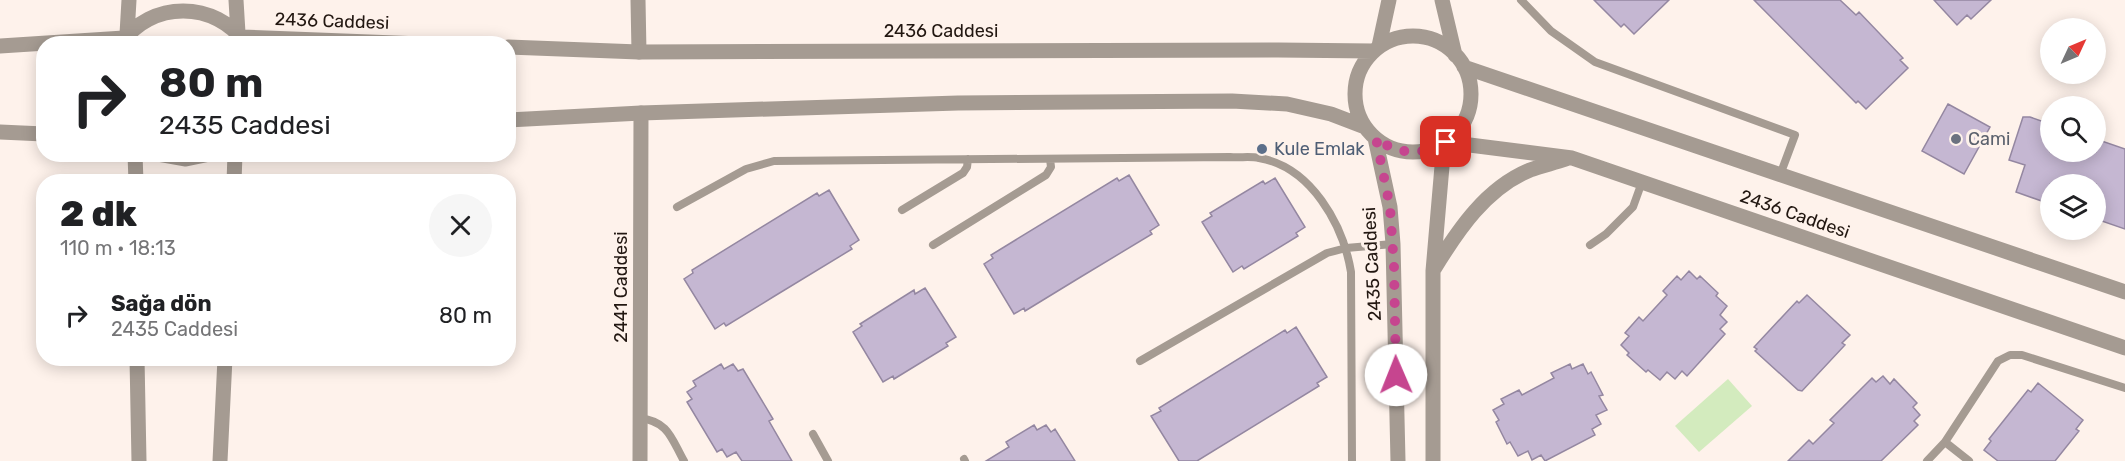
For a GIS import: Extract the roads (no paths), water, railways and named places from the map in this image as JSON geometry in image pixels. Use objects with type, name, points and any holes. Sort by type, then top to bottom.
[{"type":"street","points":[[124,36],[129,0]]},
{"type":"street","points":[[236,0],[242,36]]},
{"type":"street","points":[[638,0],[639,52]]},
{"type":"street","name":"2435 Caddesi","points":[[1389,0],[1376,49],[1364,63],[1355,84],[1356,106],[1370,133],[1390,207],[1393,244],[1398,461]]},
{"type":"street","points":[[516,120],[641,113],[958,103],[1232,101],[1287,104],[1331,114],[1370,133],[1395,149],[1409,152],[1423,151],[1445,142],[1462,125],[1470,104],[1469,81],[1460,61],[1442,0]]},
{"type":"street","points":[[126,36],[139,23],[152,16],[182,9],[198,10],[213,15],[240,36]]},
{"type":"street","points":[[1376,49],[1393,39],[1415,36],[1437,42],[1460,61]]},
{"type":"street","points":[[0,46],[36,44]]},
{"type":"street","name":"2436 Caddesi","points":[[516,47],[639,52],[1376,49]]},
{"type":"street","name":"2436 Caddesi","points":[[1460,61],[1780,175],[2125,292]]},
{"type":"street","name":"2441 Caddesi","points":[[640,461],[641,113]]},
{"type":"street","points":[[0,132],[36,134]]},
{"type":"street","points":[[1433,461],[1433,271],[1445,142]]},
{"type":"street","name":"2436 Caddesi","points":[[1445,142],[1572,158],[2125,348]]},
{"type":"street","points":[[1433,271],[1454,237],[1485,201],[1506,184],[1529,171],[1572,158]]},
{"type":"street","points":[[137,366],[139,461]]},
{"type":"street","points":[[220,461],[225,366]]},
{"type":"lane","points":[[1521,0],[1551,31],[1595,62],[1795,135],[1780,175]]},
{"type":"lane","points":[[677,207],[746,169],[774,161],[1259,158],[1282,166],[1311,188],[1328,208],[1346,248],[1351,272],[1352,461]]},
{"type":"lane","points":[[902,210],[963,173],[968,159]]},
{"type":"lane","points":[[933,245],[1046,175],[1051,167],[1050,159]]},
{"type":"lane","points":[[1590,245],[1606,234],[1633,207],[1642,182]]},
{"type":"lane","points":[[1140,361],[1327,253],[1346,248],[1393,244]]},
{"type":"lane","points":[[1927,461],[1945,442],[1998,361],[2010,355],[2022,355],[2125,388]]},
{"type":"lane","points":[[640,418],[654,420],[664,427],[684,461]]},
{"type":"lane","points":[[813,434],[828,461]]},
{"type":"lane","points":[[1945,442],[1970,461]]},
{"type":"place","name":"Cami","points":[[1956,139]]},
{"type":"place","name":"Kule Emlak","points":[[1262,149]]}]
